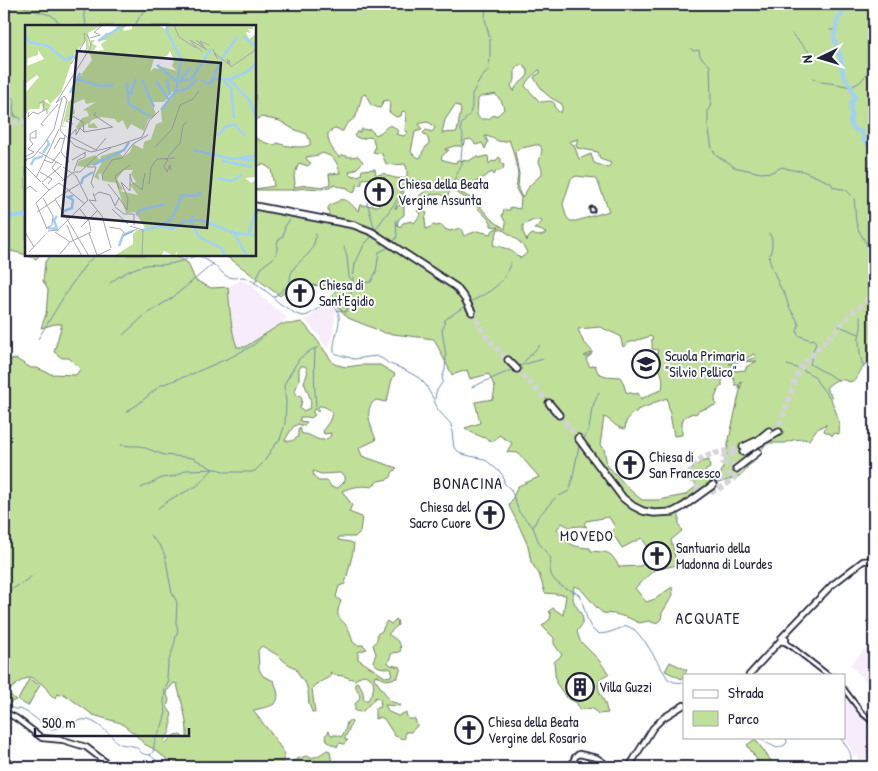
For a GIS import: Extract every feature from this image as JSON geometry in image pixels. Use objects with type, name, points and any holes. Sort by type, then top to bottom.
[{"type":"highway","points":[[256,206],[359,226],[381,237],[450,282],[460,291],[471,310]]},
{"type":"highway","points":[[508,360],[517,369]]},
{"type":"highway","points":[[549,403],[558,415]]},
{"type":"highway","points":[[761,429],[764,433],[764,438]]},
{"type":"highway","points":[[743,449],[752,443],[779,432]]},
{"type":"highway","points":[[578,438],[623,498],[643,511],[654,514],[673,512],[713,485]]},
{"type":"highway","points":[[758,452],[738,468],[751,457],[758,452]]},
{"type":"main road","points":[[750,674],[832,586],[853,570],[874,560]]},
{"type":"main road","points":[[629,767],[654,728],[663,718],[683,706]]},
{"type":"main road","points":[[4,712],[15,717],[42,738],[59,739],[85,746],[110,766]]},
{"type":"main road","points":[[571,767],[576,755],[593,758],[605,767]]},
{"type":"street","points":[[783,640],[827,674]]},
{"type":"street","points":[[846,692],[862,713],[874,723]]},
{"type":"shaded area","points":[[241,280],[253,285],[263,298],[287,317],[281,324],[245,347],[237,347],[231,324],[228,287]]},
{"type":"shaded area","points":[[327,305],[336,309],[333,334],[327,348],[320,340],[321,338],[305,321]]},
{"type":"shaded area","points":[[867,647],[870,650],[872,647],[874,650],[874,684],[872,682],[868,683],[850,665]]},
{"type":"shaded area","points":[[846,694],[862,715],[874,725],[874,734],[866,742],[874,749],[874,755],[860,763],[856,756],[853,756],[851,749],[843,738],[846,738]]},
{"type":"green space","points":[[4,4],[874,4],[874,359],[865,365],[856,379],[850,382],[837,380],[826,388],[832,397],[839,434],[834,433],[832,436],[824,431],[826,424],[816,430],[809,440],[769,443],[754,455],[754,462],[748,466],[743,474],[709,486],[679,504],[679,524],[682,531],[671,540],[677,565],[654,570],[635,588],[646,602],[655,599],[672,587],[673,595],[658,622],[639,623],[615,614],[603,613],[580,588],[574,586],[573,600],[583,619],[581,627],[577,631],[580,641],[598,659],[609,674],[602,677],[598,684],[608,713],[598,714],[593,708],[579,710],[577,703],[567,698],[556,683],[554,662],[562,655],[554,644],[554,638],[542,626],[550,619],[549,611],[553,608],[563,615],[566,595],[545,593],[539,574],[531,562],[528,546],[509,506],[518,486],[539,477],[518,453],[507,452],[512,443],[499,435],[493,442],[465,428],[480,423],[475,402],[493,399],[495,388],[489,374],[470,379],[467,370],[452,375],[434,339],[385,333],[348,318],[330,298],[339,286],[293,285],[280,296],[225,256],[256,256],[256,209],[330,217],[328,207],[340,200],[349,202],[358,211],[360,205],[378,206],[385,191],[385,177],[362,179],[362,184],[357,185],[354,193],[348,191],[348,188],[335,185],[322,189],[256,190],[274,186],[271,169],[263,164],[256,167],[256,138],[275,145],[277,143],[298,147],[310,145],[310,141],[307,134],[293,129],[280,121],[261,117],[256,120],[256,25],[25,25],[25,255],[7,250],[4,255]],"holes":[[[519,65],[524,67],[528,72],[527,77],[516,87],[514,92],[511,85],[515,80],[515,69]],[[539,70],[540,73],[534,78],[544,92],[562,104],[561,112],[555,108],[555,104],[552,102],[540,102],[525,86],[527,81]],[[364,94],[367,95],[370,104],[380,108],[383,101],[388,100],[390,102],[389,112],[396,117],[401,116],[403,111],[406,112],[405,131],[408,132],[404,136],[396,134],[398,131],[392,126],[387,127],[376,135],[370,129],[362,129],[354,136],[361,139],[373,138],[375,148],[373,152],[382,154],[386,164],[405,164],[407,178],[394,178],[384,173],[376,175],[375,169],[362,170],[361,175],[354,176],[349,174],[350,171],[355,170],[363,162],[358,156],[342,155],[339,157],[331,146],[328,140],[328,133],[335,128],[343,131],[356,116]],[[495,94],[502,102],[504,109],[498,115],[492,116],[489,119],[480,119],[477,115],[478,99]],[[455,105],[459,106],[461,110],[457,132],[442,133],[445,120]],[[426,122],[435,128],[432,132],[426,130],[423,133],[428,138],[429,143],[419,158],[411,152],[415,132],[422,130],[419,124]],[[485,136],[502,142],[509,140],[513,151],[518,174],[516,189],[521,198],[520,209],[510,207],[510,210],[504,210],[502,216],[506,223],[505,229],[491,219],[475,201],[446,185],[459,180],[460,183],[464,184],[469,181],[469,184],[475,182],[492,172],[494,175],[497,170],[503,169],[504,165],[501,164],[499,157],[495,162],[492,161],[489,164],[488,156],[475,157],[469,161],[457,160],[456,163],[450,162],[441,159],[449,150],[445,149],[462,146],[465,140],[471,139],[476,145],[482,143],[485,149],[488,142]],[[578,139],[577,148],[598,152],[600,159],[611,163],[608,168],[594,163],[591,154],[579,159],[574,145],[569,142]],[[535,145],[540,145],[542,151],[539,162],[542,174],[530,185],[522,198],[518,189],[519,174],[515,152],[518,149]],[[322,153],[326,154],[334,160],[340,173],[329,174],[330,184],[323,187],[306,185],[294,187],[294,176],[299,163],[308,166],[311,163],[306,157]],[[576,176],[595,178],[609,211],[570,221],[566,216],[563,204],[571,179]],[[410,180],[434,183],[432,188],[421,194],[417,199],[422,202],[425,197],[428,200],[431,194],[440,194],[447,197],[451,190],[471,201],[491,222],[491,226],[499,227],[493,230],[491,234],[477,231],[464,236],[460,228],[450,231],[442,225],[434,225],[426,229],[425,219],[427,213],[419,209],[417,211],[421,214],[414,223],[412,221],[403,223],[400,227],[397,224],[404,215],[404,206],[399,205],[395,209],[403,198],[407,182]],[[539,220],[542,222],[534,229],[546,233],[539,236],[532,234],[527,241],[523,232],[523,225]],[[498,229],[501,229],[523,245],[527,253],[521,258],[509,250],[493,245]],[[600,327],[620,336],[623,347],[628,343],[651,336],[653,339],[651,340],[652,349],[658,350],[655,363],[662,375],[662,390],[641,399],[638,393],[626,392],[620,377],[606,376],[598,373],[595,365],[590,367],[586,359],[592,354],[584,356],[593,352],[583,341],[578,329]],[[754,354],[756,357],[743,362],[757,361],[746,367],[746,370],[735,371],[733,364],[729,364],[742,361]],[[726,371],[733,377],[735,385],[738,385],[739,388],[742,381],[727,454],[720,476],[710,482],[705,471],[710,468],[709,460],[701,462],[687,473],[697,486],[685,495],[659,500],[642,500],[607,465],[604,448],[600,446],[604,417],[625,429],[626,422],[631,414],[667,398],[674,436],[682,435],[684,417],[716,405],[715,398],[719,388],[722,386]],[[609,517],[615,527],[611,531],[622,548],[642,538],[647,546],[646,548],[651,560],[640,566],[619,567],[608,553],[591,551],[590,548],[570,544],[557,529],[562,523],[569,527],[587,527],[584,524],[586,521]]]},
{"type":"green space","points":[[28,256],[39,256],[36,259]]},
{"type":"green space","points":[[49,256],[176,256],[188,263],[195,280],[211,288],[228,287],[232,325],[237,347],[245,347],[281,324],[301,322],[334,364],[346,367],[380,365],[395,374],[386,402],[376,400],[370,408],[369,419],[376,440],[359,448],[362,456],[397,468],[391,477],[378,481],[372,487],[349,488],[342,491],[352,505],[349,512],[362,517],[360,532],[355,537],[339,537],[338,540],[354,544],[345,584],[339,586],[336,597],[341,601],[338,612],[339,618],[349,630],[353,642],[357,645],[363,645],[367,649],[358,652],[358,659],[385,677],[391,676],[392,670],[380,667],[374,663],[376,654],[373,645],[377,634],[382,631],[386,622],[391,624],[397,620],[398,625],[388,634],[396,639],[401,649],[400,652],[392,653],[388,663],[400,667],[400,671],[397,678],[386,680],[375,675],[374,678],[392,702],[400,704],[400,706],[385,705],[389,712],[398,716],[406,713],[408,719],[415,719],[417,726],[411,732],[405,732],[405,738],[395,736],[384,719],[380,717],[375,719],[375,708],[381,706],[380,699],[376,697],[363,711],[355,711],[355,704],[360,697],[355,683],[357,682],[360,686],[364,700],[368,700],[374,686],[371,678],[362,675],[355,680],[334,675],[330,672],[331,676],[312,688],[315,713],[312,712],[309,704],[306,684],[296,669],[262,646],[258,650],[259,669],[263,676],[274,681],[278,695],[276,703],[254,710],[254,712],[285,754],[282,763],[289,764],[306,756],[314,757],[327,750],[330,751],[332,764],[335,767],[182,767],[144,744],[121,723],[93,715],[64,694],[57,694],[55,698],[46,688],[30,677],[9,691],[8,693],[16,700],[9,703],[6,709],[4,708],[5,696],[9,686],[7,685],[4,690],[4,353],[9,360],[16,359],[31,368],[37,368],[51,374],[76,375],[80,369],[69,358],[62,358],[54,352],[62,324],[41,328],[46,314],[48,290],[43,281],[45,262]],"holes":[[[301,366],[305,366],[307,370],[304,382],[311,401],[310,408],[303,411],[300,409],[301,396],[296,395],[295,391]],[[318,407],[329,409],[332,414],[323,430],[324,434],[331,433],[330,437],[319,440],[302,434],[300,428],[298,429],[298,437],[290,441],[285,440],[293,427],[298,424],[304,426],[307,422],[300,421],[300,417],[311,418],[315,415],[313,410],[315,409],[318,412]],[[313,471],[321,474],[340,473],[345,476],[345,481],[338,488],[331,487],[328,481],[318,481]],[[174,683],[177,684],[185,718],[187,738],[185,739],[177,734],[166,743],[164,741],[169,734],[172,714],[167,707],[169,700],[166,692]]]},
{"type":"green space","points":[[670,662],[687,670],[683,674],[682,679],[665,671]]},
{"type":"green space","points":[[29,679],[40,685],[28,706],[18,700]]},
{"type":"green space","points":[[350,720],[352,722],[345,738],[345,740],[348,740],[344,744],[339,743],[337,747],[328,742],[325,736],[329,731],[331,735],[341,737],[347,722]]},
{"type":"green space","points":[[755,739],[772,762],[767,767],[762,767],[747,745]]},
{"type":"waterway","points":[[16,4],[51,15],[62,25]]},
{"type":"waterway","points":[[83,4],[86,25]]},
{"type":"waterway","points":[[136,25],[149,4]]},
{"type":"waterway","points":[[470,113],[472,94],[481,78],[488,71],[490,58],[490,40],[485,18],[486,4]]},
{"type":"waterway","points":[[844,4],[842,14],[837,20],[834,38],[841,59],[843,75],[851,87],[855,98],[851,106],[852,116],[850,121],[854,128],[861,132],[863,140],[870,145],[874,152]]},
{"type":"waterway","points":[[830,30],[835,30]]},
{"type":"waterway","points":[[792,34],[812,55],[840,53]]},
{"type":"waterway","points":[[691,49],[694,51],[699,50],[700,56],[710,66],[711,101],[708,110],[708,125],[712,148]]},
{"type":"waterway","points":[[821,82],[851,87],[860,82],[874,67]]},
{"type":"waterway","points":[[4,70],[7,79],[7,89],[14,101],[13,110],[16,117]]},
{"type":"waterway","points":[[813,78],[819,81]]},
{"type":"waterway","points":[[4,111],[20,118],[25,124]]},
{"type":"waterway","points":[[454,180],[462,164],[463,135],[461,125],[469,115]]},
{"type":"waterway","points":[[868,144],[874,136]]},
{"type":"waterway","points":[[713,150],[718,157],[734,167],[761,173],[772,172],[782,167],[803,171],[831,183],[833,187],[845,189],[854,198],[856,222],[859,231],[874,257]]},
{"type":"waterway","points":[[375,231],[399,197],[405,184]]},
{"type":"waterway","points":[[367,202],[375,230]]},
{"type":"waterway","points":[[4,217],[25,216]]},
{"type":"waterway","points":[[255,283],[262,267],[276,254],[278,242],[283,236],[285,226],[290,220]]},
{"type":"waterway","points":[[394,241],[397,237],[396,220]]},
{"type":"waterway","points":[[769,233],[772,239],[769,258],[780,287],[799,325],[798,335],[810,340],[814,339],[816,344],[810,364],[838,380]]},
{"type":"waterway","points":[[274,297],[290,284],[291,274],[295,266],[314,245],[316,234]]},
{"type":"waterway","points":[[338,310],[346,312],[350,302],[355,264],[364,245],[372,236]]},
{"type":"waterway","points":[[344,247],[349,277],[352,280]]},
{"type":"waterway","points":[[353,284],[371,282],[376,272],[379,252],[388,248]]},
{"type":"waterway","points":[[38,339],[69,288],[87,263],[95,256]]},
{"type":"waterway","points":[[110,283],[141,266],[171,264],[194,256]]},
{"type":"waterway","points":[[200,256],[213,264],[226,276],[233,278],[243,277],[251,280],[296,314],[308,315],[322,306],[329,303],[332,304],[339,314],[334,352],[354,359],[376,356],[419,378],[425,384],[438,410],[451,424],[454,448],[462,454],[487,461],[501,473],[504,483],[511,490],[519,512],[533,527],[539,543],[551,559],[550,568],[552,576],[565,588],[579,595],[593,630],[600,634],[627,626],[635,630],[646,643],[668,679],[683,683]]},
{"type":"waterway","points":[[470,302],[500,283],[511,262]]},
{"type":"waterway","points":[[123,335],[146,314],[172,298],[213,264]]},
{"type":"waterway","points":[[435,399],[436,392],[443,381],[442,378],[445,370],[446,356],[442,330],[445,324],[444,321],[465,306]]},
{"type":"waterway","points":[[860,317],[859,346],[864,368]]},
{"type":"waterway","points":[[839,326],[859,334]]},
{"type":"waterway","points":[[126,412],[161,385],[231,357],[252,346],[262,338]]},
{"type":"waterway","points":[[523,363],[540,345]]},
{"type":"waterway","points":[[141,488],[162,478],[176,476],[186,470],[255,471],[264,462],[280,439],[285,424],[286,401],[284,385],[299,359],[311,350],[319,347]]},
{"type":"waterway","points":[[315,349],[314,378],[316,406]]},
{"type":"waterway","points":[[518,367],[543,359]]},
{"type":"waterway","points":[[787,365],[814,376],[830,398]]},
{"type":"waterway","points":[[472,387],[514,369]]},
{"type":"waterway","points":[[584,439],[589,429],[592,408],[599,392]]},
{"type":"waterway","points":[[121,445],[140,446],[164,455],[193,458],[213,469]]},
{"type":"waterway","points":[[559,496],[569,491],[579,446]]},
{"type":"waterway","points":[[158,508],[197,486],[212,470]]},
{"type":"waterway","points":[[533,527],[538,517],[555,498]]},
{"type":"waterway","points":[[150,535],[161,547],[166,558]]},
{"type":"waterway","points":[[150,755],[153,752],[155,740],[166,713],[164,703],[165,689],[169,681],[167,678],[168,663],[178,629],[176,623],[177,602],[172,593],[166,560]]},
{"type":"waterway","points":[[8,592],[31,577]]},
{"type":"waterway","points":[[4,600],[6,595]]},
{"type":"waterway","points":[[4,705],[25,711],[37,719],[44,727],[52,729],[78,721],[91,721],[103,728],[118,743],[138,748],[143,754],[150,755],[164,767]]},
{"type":"waterway","points":[[762,738],[763,741],[777,748],[785,745],[786,738]]},
{"type":"waterway","points":[[841,738],[848,748],[851,757],[851,767]]},
{"type":"tunnel","points":[[4,124],[25,122]]},
{"type":"tunnel","points":[[758,452],[780,423],[795,379],[802,366],[848,317],[874,293]]},
{"type":"tunnel","points":[[472,312],[487,337],[508,360]]},
{"type":"tunnel","points":[[517,369],[549,403]]},
{"type":"tunnel","points":[[559,415],[578,438]]},
{"type":"tunnel","points":[[743,447],[702,458],[692,467],[691,475],[696,486],[708,492],[721,488],[743,470]]},
{"type":"tunnel","points":[[736,465],[723,463],[724,457],[743,452]]},
{"type":"tunnel","points":[[713,485],[736,469]]},
{"type":"place","name":"Chiesa della Beata Vergine Assunta","points":[[379,192]]},
{"type":"place","name":"Chiesa di Sant'Egidio","points":[[300,293]]},
{"type":"place","name":"Scuola Primaria \"Silvio Pellico\"","points":[[646,364]]},
{"type":"place","name":"Chiesa di San Francesco","points":[[630,465]]},
{"type":"place","name":"Chiesa del Sacro Cuore","points":[[490,515]]},
{"type":"place","name":"Santuario della Madonna di Lourdes","points":[[657,556]]},
{"type":"place","name":"Villa Guzzi","points":[[580,687]]},
{"type":"place","name":"Chiesa della Beata Vergine del Rosario","points":[[469,730]]},
{"type":"district","name":"BONACINA","points":[[468,483]]},
{"type":"district","name":"MOVEDO","points":[[587,536]]},
{"type":"district","name":"ACQUATE","points":[[708,618]]}]
